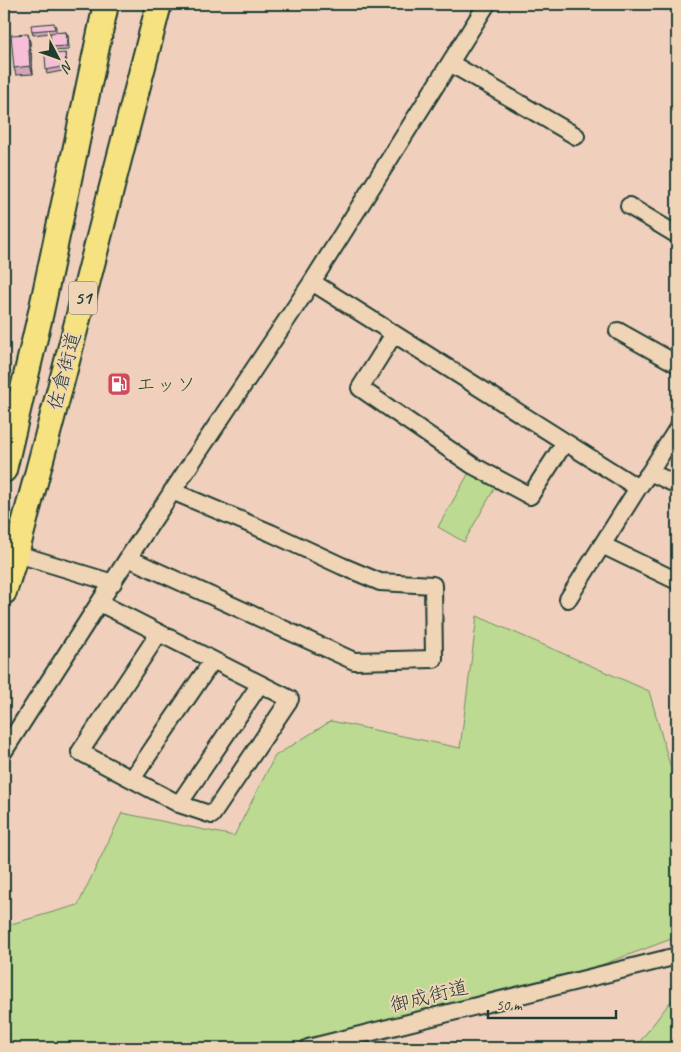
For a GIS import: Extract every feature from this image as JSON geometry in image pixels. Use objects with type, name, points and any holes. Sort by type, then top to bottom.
[{"type":"highway","name":"佐倉街道","points":[[4,468],[42,312],[106,4]]},
{"type":"highway","name":"佐倉街道","points":[[4,592],[10,552],[159,4]]},
{"type":"street","points":[[4,752],[128,558],[312,282],[487,4]]},
{"type":"street","points":[[450,63],[576,136]]},
{"type":"street","points":[[628,206],[677,235]]},
{"type":"street","points":[[312,282],[638,488]]},
{"type":"street","points":[[618,331],[677,364]]},
{"type":"street","points":[[394,334],[360,388],[472,465],[530,496],[565,442]]},
{"type":"street","points":[[568,599],[677,429]]},
{"type":"street","points":[[650,472],[677,484]]},
{"type":"street","points":[[128,558],[354,660],[434,659],[433,585],[380,582],[272,533],[172,491]]},
{"type":"street","points":[[602,545],[677,581]]},
{"type":"street","points":[[10,552],[113,583]]},
{"type":"street","points":[[100,604],[159,633],[290,699],[212,815],[179,804],[80,752],[159,633]]},
{"type":"street","points":[[132,779],[213,660]]},
{"type":"street","points":[[179,804],[260,684]]},
{"type":"street","name":"御成街道","points":[[308,1048],[677,956]]},
{"type":"green space","points":[[470,471],[496,486],[464,542],[438,527]]},
{"type":"green space","points":[[477,616],[649,691],[677,790],[677,937],[536,989],[333,1048],[4,1048],[4,926],[78,905],[122,813],[234,836],[275,756],[331,721],[460,748]]},
{"type":"green space","points":[[677,993],[677,1048],[635,1048]]},
{"type":"building","points":[[54,23],[55,29],[32,31],[31,25]]},
{"type":"building","points":[[66,32],[67,46],[51,47],[50,33]]},
{"type":"building","points":[[28,34],[30,66],[14,68],[11,35]]},
{"type":"building","points":[[65,53],[66,66],[46,70],[45,55]]},
{"type":"building","points":[[4,57],[8,57],[9,72],[4,72]]},
{"type":"place","name":"エッソ","points":[[119,384]]}]
